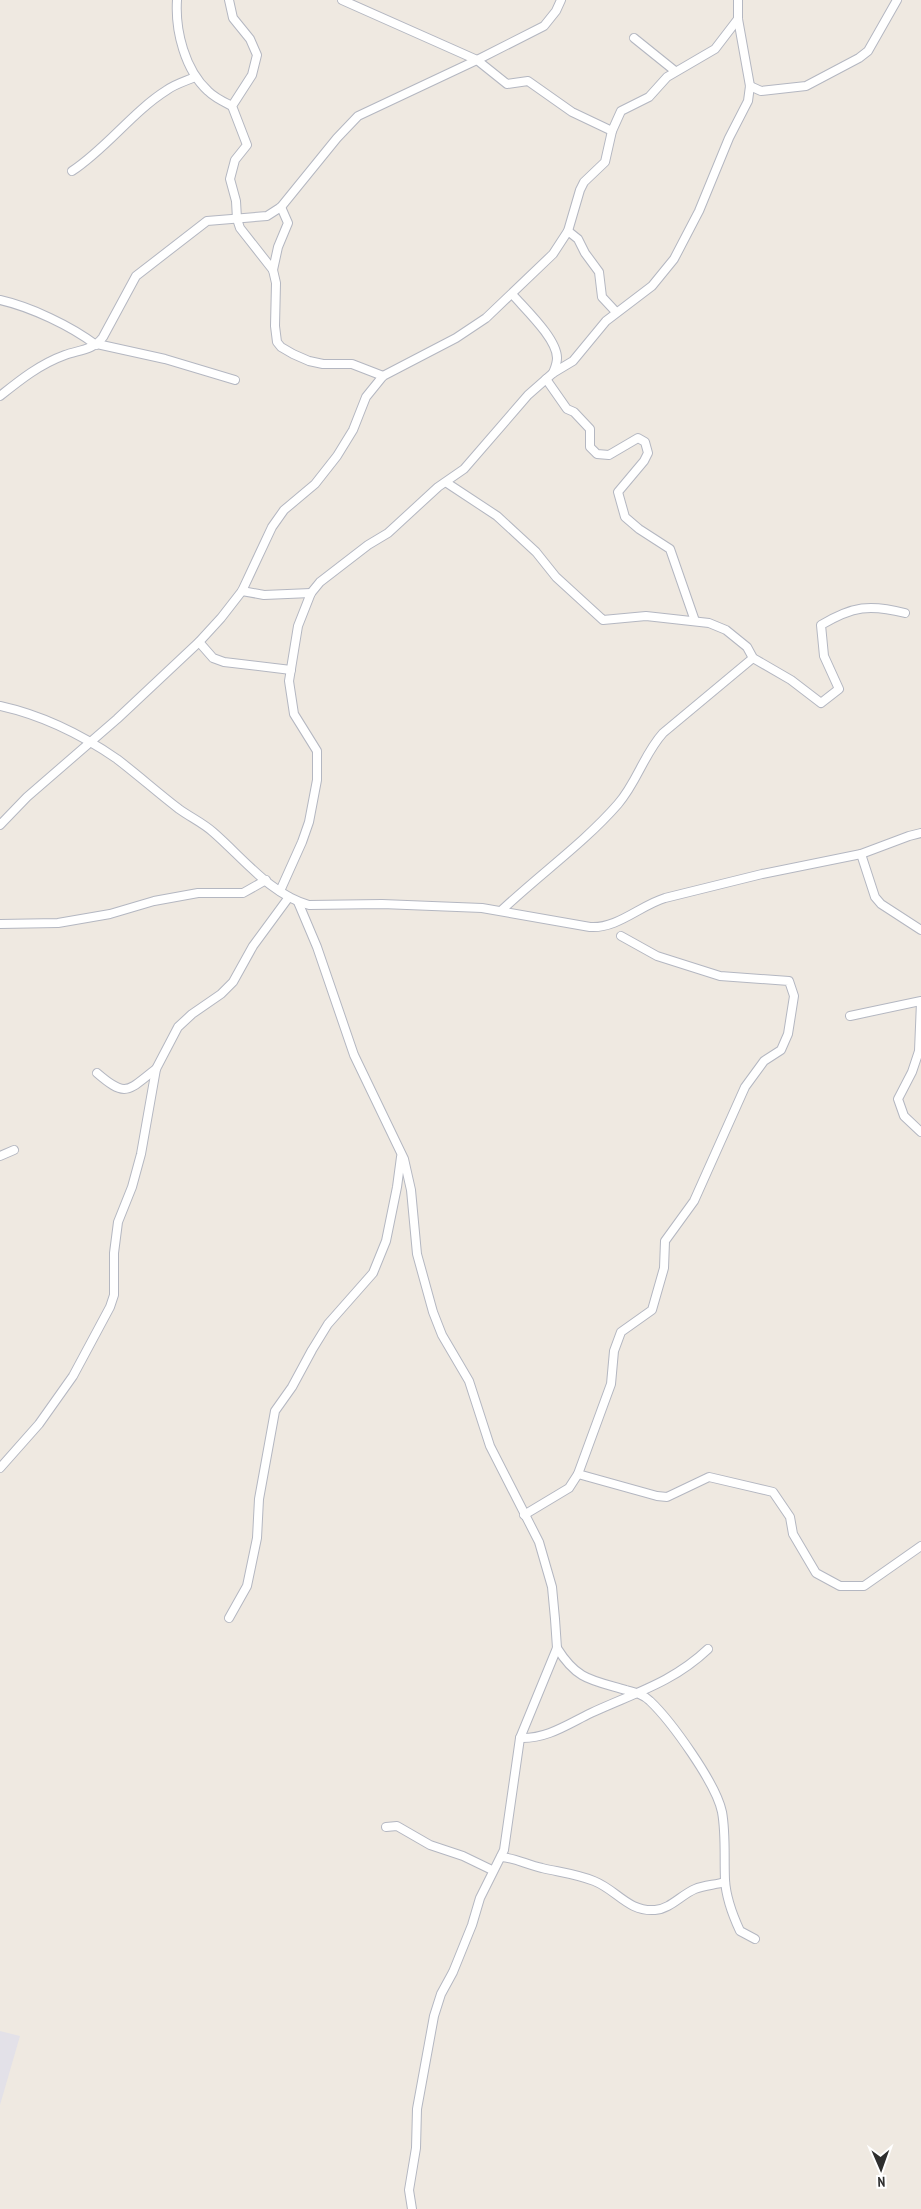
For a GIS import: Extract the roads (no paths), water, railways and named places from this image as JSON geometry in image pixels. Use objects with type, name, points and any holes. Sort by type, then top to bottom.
[{"type":"street","points":[[177,0],[179,32],[195,77],[209,92],[232,106],[247,145],[235,160],[230,172],[230,179],[240,228],[273,270],[276,283],[276,335],[281,347],[309,361],[323,364],[352,364],[383,376]]},
{"type":"street","points":[[229,0],[233,18],[250,39],[257,55],[252,76],[232,106]]},
{"type":"street","points":[[342,0],[477,60],[507,84],[528,81],[572,112],[612,130]]},
{"type":"street","points":[[0,396],[43,365],[65,355],[97,345],[131,283],[141,272],[207,221],[267,216],[281,207],[337,138],[358,116],[544,26],[556,11],[560,0]]},
{"type":"street","points":[[280,891],[309,822],[318,763],[317,751],[294,714],[289,690],[298,626],[310,593],[320,582],[388,533],[438,487],[464,469],[506,419],[546,378],[573,361],[616,312],[652,286],[674,259],[711,185],[718,162],[748,101],[750,86],[738,19],[738,0]]},
{"type":"street","points":[[750,86],[761,91],[806,86],[859,58],[868,51],[897,0]]},
{"type":"street","points":[[0,825],[27,797],[90,743],[199,642],[242,591],[272,527],[284,510],[315,484],[331,464],[353,430],[366,397],[383,376],[474,327],[513,295],[553,254],[568,231],[580,190],[586,179],[601,166],[606,158],[612,130],[621,112],[649,97],[667,77],[715,48],[738,19]]},
{"type":"street","points":[[634,38],[675,72]]},
{"type":"street","points":[[72,170],[104,147],[131,120],[167,90],[195,77]]},
{"type":"street","points":[[273,270],[278,247],[288,223],[281,207]]},
{"type":"street","points":[[568,231],[578,239],[585,253],[599,272],[602,297],[616,312]]},
{"type":"street","points":[[513,295],[552,343],[557,356],[557,364],[553,373]]},
{"type":"street","points":[[0,300],[33,310],[67,326],[97,345],[165,359],[235,380]]},
{"type":"street","points":[[546,378],[568,409],[574,412],[590,430],[590,447],[597,454],[608,455],[638,438],[645,442],[648,452],[644,461],[618,492],[621,503],[626,517],[639,529],[670,549],[695,621]]},
{"type":"street","points":[[446,483],[497,516],[536,552],[556,577],[603,620],[646,616],[709,623],[726,630],[748,647],[753,658],[790,680],[821,702],[839,689],[824,656],[821,625],[843,612],[880,607],[905,613]]},
{"type":"street","points":[[242,591],[264,595],[310,593]]},
{"type":"street","points":[[199,642],[213,658],[224,662],[291,670]]},
{"type":"street","points":[[502,910],[537,877],[600,824],[620,802],[636,777],[652,745],[663,733],[753,658]]},
{"type":"street","points":[[0,706],[39,718],[90,743],[116,759],[179,809],[211,831],[280,891],[298,902],[309,905],[431,905],[502,910],[590,927],[600,927],[627,916],[651,902],[762,874],[861,854],[921,833]]},
{"type":"street","points":[[861,854],[875,897],[881,904],[921,930]]},
{"type":"street","points":[[0,924],[58,923],[110,914],[154,901],[198,893],[243,893],[266,880]]},
{"type":"street","points":[[0,1468],[40,1424],[73,1376],[110,1307],[114,1295],[114,1253],[118,1222],[132,1187],[141,1154],[156,1069],[178,1027],[192,1014],[221,994],[233,982],[253,946],[289,897]]},
{"type":"street","points":[[298,902],[317,947],[354,1055],[401,1153],[411,1190],[417,1254],[433,1312],[442,1335],[469,1381],[490,1446],[539,1542],[552,1587],[557,1648],[520,1738],[506,1840],[501,1857],[492,1870],[478,1902],[472,1925],[441,1994],[434,2016],[417,2109],[416,2148],[409,2190],[409,2207]]},
{"type":"street","points":[[524,1515],[569,1488],[578,1474],[611,1384],[614,1351],[621,1332],[652,1310],[664,1268],[665,1241],[694,1201],[745,1086],[764,1061],[781,1050],[788,1034],[794,996],[789,981],[720,976],[658,956],[621,936]]},
{"type":"street","points":[[850,1016],[921,1001],[919,1051],[912,1072],[898,1099],[904,1116],[921,1132]]},
{"type":"street","points":[[97,1073],[118,1089],[124,1090],[137,1085],[156,1069]]},
{"type":"street","points":[[0,1156],[14,1150]]},
{"type":"street","points":[[229,1618],[247,1586],[256,1546],[259,1499],[275,1411],[292,1388],[328,1324],[373,1273],[386,1241],[402,1164],[401,1153]]},
{"type":"street","points":[[578,1474],[657,1496],[667,1497],[708,1477],[772,1492],[790,1517],[793,1534],[816,1573],[840,1586],[864,1586],[921,1546]]},
{"type":"street","points":[[557,1648],[572,1669],[580,1676],[638,1694],[649,1701],[673,1729],[715,1793],[722,1811],[725,1882],[734,1920],[740,1931],[755,1939]]},
{"type":"street","points":[[520,1738],[530,1738],[552,1732],[592,1712],[638,1694],[673,1677],[695,1662],[708,1649]]},
{"type":"street","points":[[386,1826],[397,1826],[430,1845],[463,1856],[492,1870]]},
{"type":"street","points":[[501,1857],[516,1859],[540,1868],[595,1881],[610,1889],[627,1904],[648,1911],[662,1910],[684,1894],[698,1888],[725,1882]]}]
